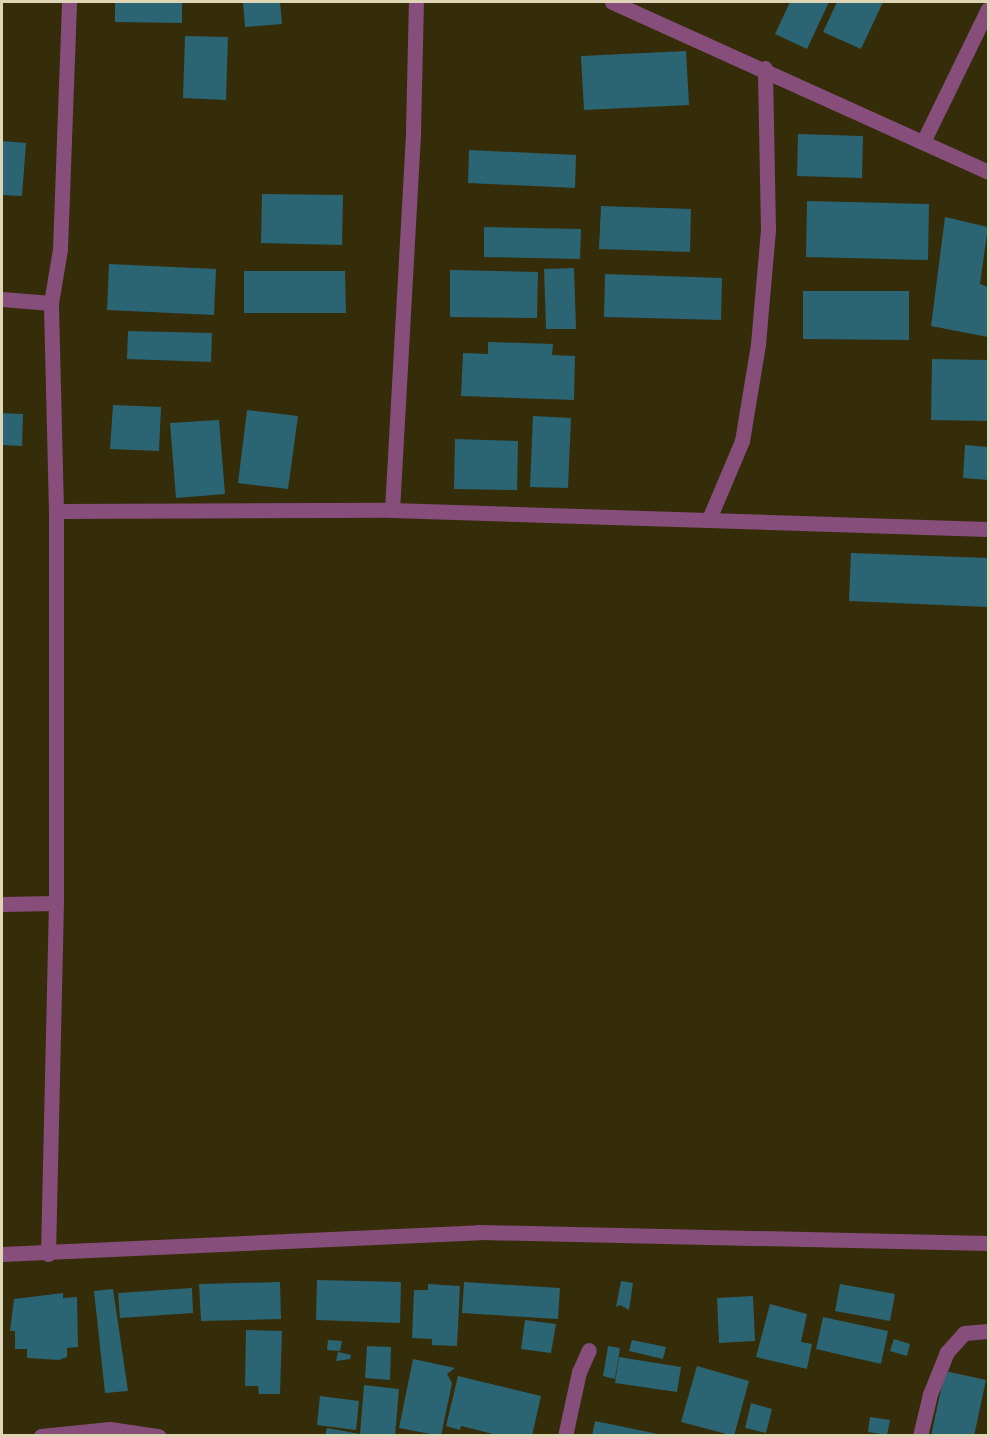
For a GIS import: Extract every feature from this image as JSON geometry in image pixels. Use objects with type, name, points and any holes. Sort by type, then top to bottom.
[{"type":"street","points":[[48,1254],[56,903],[56,511],[51,303],[60,249],[69,2]]},
{"type":"street","points":[[392,510],[413,131],[416,2]]},
{"type":"street","points":[[612,2],[765,68],[988,172]]},
{"type":"street","points":[[923,142],[988,9]]},
{"type":"street","points":[[709,519],[742,441],[758,344],[768,229],[765,68]]},
{"type":"street","points":[[2,299],[51,303]]},
{"type":"street","points":[[56,511],[392,510],[988,529]]},
{"type":"street","points":[[2,904],[56,903]]},
{"type":"street","points":[[2,1254],[48,1254],[479,1232],[988,1243]]},
{"type":"street","points":[[920,1436],[930,1394],[947,1352],[964,1334],[988,1331]]},
{"type":"street","points":[[565,1436],[576,1383],[589,1350]]},
{"type":"street","points":[[41,1436],[110,1429],[158,1436]]},
{"type":"building","points":[[115,2],[182,2],[182,23],[115,22]]},
{"type":"building","points":[[243,2],[280,2],[282,24],[245,27]]},
{"type":"building","points":[[790,2],[829,2],[807,49],[775,34]]},
{"type":"building","points":[[837,2],[883,2],[861,49],[823,32]]},
{"type":"building","points":[[185,36],[228,37],[226,100],[183,98]]},
{"type":"building","points":[[686,51],[689,105],[584,110],[581,56]]},
{"type":"building","points":[[798,134],[863,136],[862,178],[797,176]]},
{"type":"building","points":[[2,141],[26,143],[22,196],[2,195]]},
{"type":"building","points":[[469,150],[576,155],[575,188],[468,183]]},
{"type":"building","points":[[262,194],[343,195],[342,245],[261,243]]},
{"type":"building","points":[[807,201],[929,204],[928,260],[806,257]]},
{"type":"building","points":[[601,206],[691,209],[690,252],[599,249]]},
{"type":"building","points":[[945,217],[988,227],[980,284],[988,287],[988,337],[931,326]]},
{"type":"building","points":[[484,227],[581,229],[580,259],[484,257]]},
{"type":"building","points":[[109,264],[216,269],[214,315],[107,310]]},
{"type":"building","points":[[574,268],[576,329],[546,329],[544,269]]},
{"type":"building","points":[[450,270],[538,272],[537,318],[450,317]]},
{"type":"building","points":[[244,271],[345,271],[346,313],[244,313]]},
{"type":"building","points":[[605,274],[722,278],[721,320],[604,317]]},
{"type":"building","points":[[803,291],[909,291],[909,340],[803,339]]},
{"type":"building","points":[[128,331],[212,333],[211,362],[127,359]]},
{"type":"building","points":[[488,342],[553,344],[552,355],[575,356],[574,400],[461,396],[463,353],[488,354]]},
{"type":"building","points":[[932,359],[988,360],[988,421],[931,420]]},
{"type":"building","points":[[113,405],[161,407],[159,451],[110,449]]},
{"type":"building","points":[[247,410],[298,416],[288,489],[238,483]]},
{"type":"building","points":[[2,413],[23,414],[22,446],[2,445]]},
{"type":"building","points":[[533,416],[571,418],[568,488],[530,487]]},
{"type":"building","points":[[219,420],[225,494],[176,498],[170,423]]},
{"type":"building","points":[[455,439],[518,441],[517,490],[454,489]]},
{"type":"building","points":[[965,445],[988,447],[988,480],[963,478]]},
{"type":"building","points":[[851,553],[988,558],[988,607],[849,601]]},
{"type":"building","points":[[317,1280],[401,1282],[400,1323],[316,1320]]},
{"type":"building","points":[[621,1281],[633,1283],[629,1310],[620,1305],[616,1307]]},
{"type":"building","points":[[280,1282],[281,1319],[201,1321],[199,1284]]},
{"type":"building","points":[[464,1282],[560,1288],[558,1319],[462,1313]]},
{"type":"building","points":[[428,1284],[460,1286],[457,1346],[432,1345],[432,1339],[412,1338],[414,1290],[428,1290]]},
{"type":"building","points":[[840,1284],[895,1294],[890,1321],[835,1311]]},
{"type":"building","points":[[192,1288],[193,1313],[120,1318],[118,1293]]},
{"type":"building","points":[[113,1289],[128,1391],[105,1393],[94,1291]]},
{"type":"building","points":[[63,1293],[63,1298],[77,1297],[78,1347],[67,1348],[67,1357],[59,1360],[27,1358],[27,1349],[15,1349],[15,1331],[10,1331],[14,1299]]},
{"type":"building","points":[[753,1296],[755,1341],[719,1343],[717,1298]]},
{"type":"building","points":[[770,1304],[807,1314],[801,1342],[812,1344],[807,1369],[756,1357]]},
{"type":"building","points":[[823,1317],[888,1331],[881,1364],[816,1349]]},
{"type":"building","points":[[525,1320],[556,1324],[551,1353],[521,1349]]},
{"type":"building","points":[[246,1330],[282,1331],[280,1394],[259,1394],[258,1386],[245,1386]]},
{"type":"building","points":[[894,1339],[910,1344],[907,1356],[890,1351]]},
{"type":"building","points":[[328,1340],[342,1341],[340,1351],[327,1350]]},
{"type":"building","points":[[632,1340],[666,1347],[663,1359],[629,1351]]},
{"type":"building","points":[[367,1346],[391,1347],[390,1380],[365,1378]]},
{"type":"building","points":[[608,1346],[620,1348],[615,1379],[603,1376]]},
{"type":"building","points":[[338,1352],[351,1355],[350,1359],[336,1361]]},
{"type":"building","points":[[619,1357],[681,1367],[677,1392],[615,1383]]},
{"type":"building","points":[[413,1359],[455,1368],[447,1374],[452,1383],[441,1436],[399,1428]]},
{"type":"building","points":[[697,1366],[749,1381],[734,1436],[681,1422]]},
{"type":"building","points":[[945,1371],[986,1380],[974,1436],[931,1436]]},
{"type":"building","points":[[458,1376],[541,1396],[532,1436],[501,1436],[461,1426],[460,1430],[446,1426]]},
{"type":"building","points":[[364,1385],[399,1389],[395,1436],[325,1436],[327,1428],[360,1434]]},
{"type":"building","points":[[320,1396],[359,1401],[356,1430],[317,1425]]},
{"type":"building","points":[[751,1403],[772,1409],[766,1433],[745,1428]]},
{"type":"building","points":[[870,1417],[890,1420],[887,1435],[868,1432]]},
{"type":"building","points":[[595,1421],[658,1434],[658,1436],[592,1436]]}]
